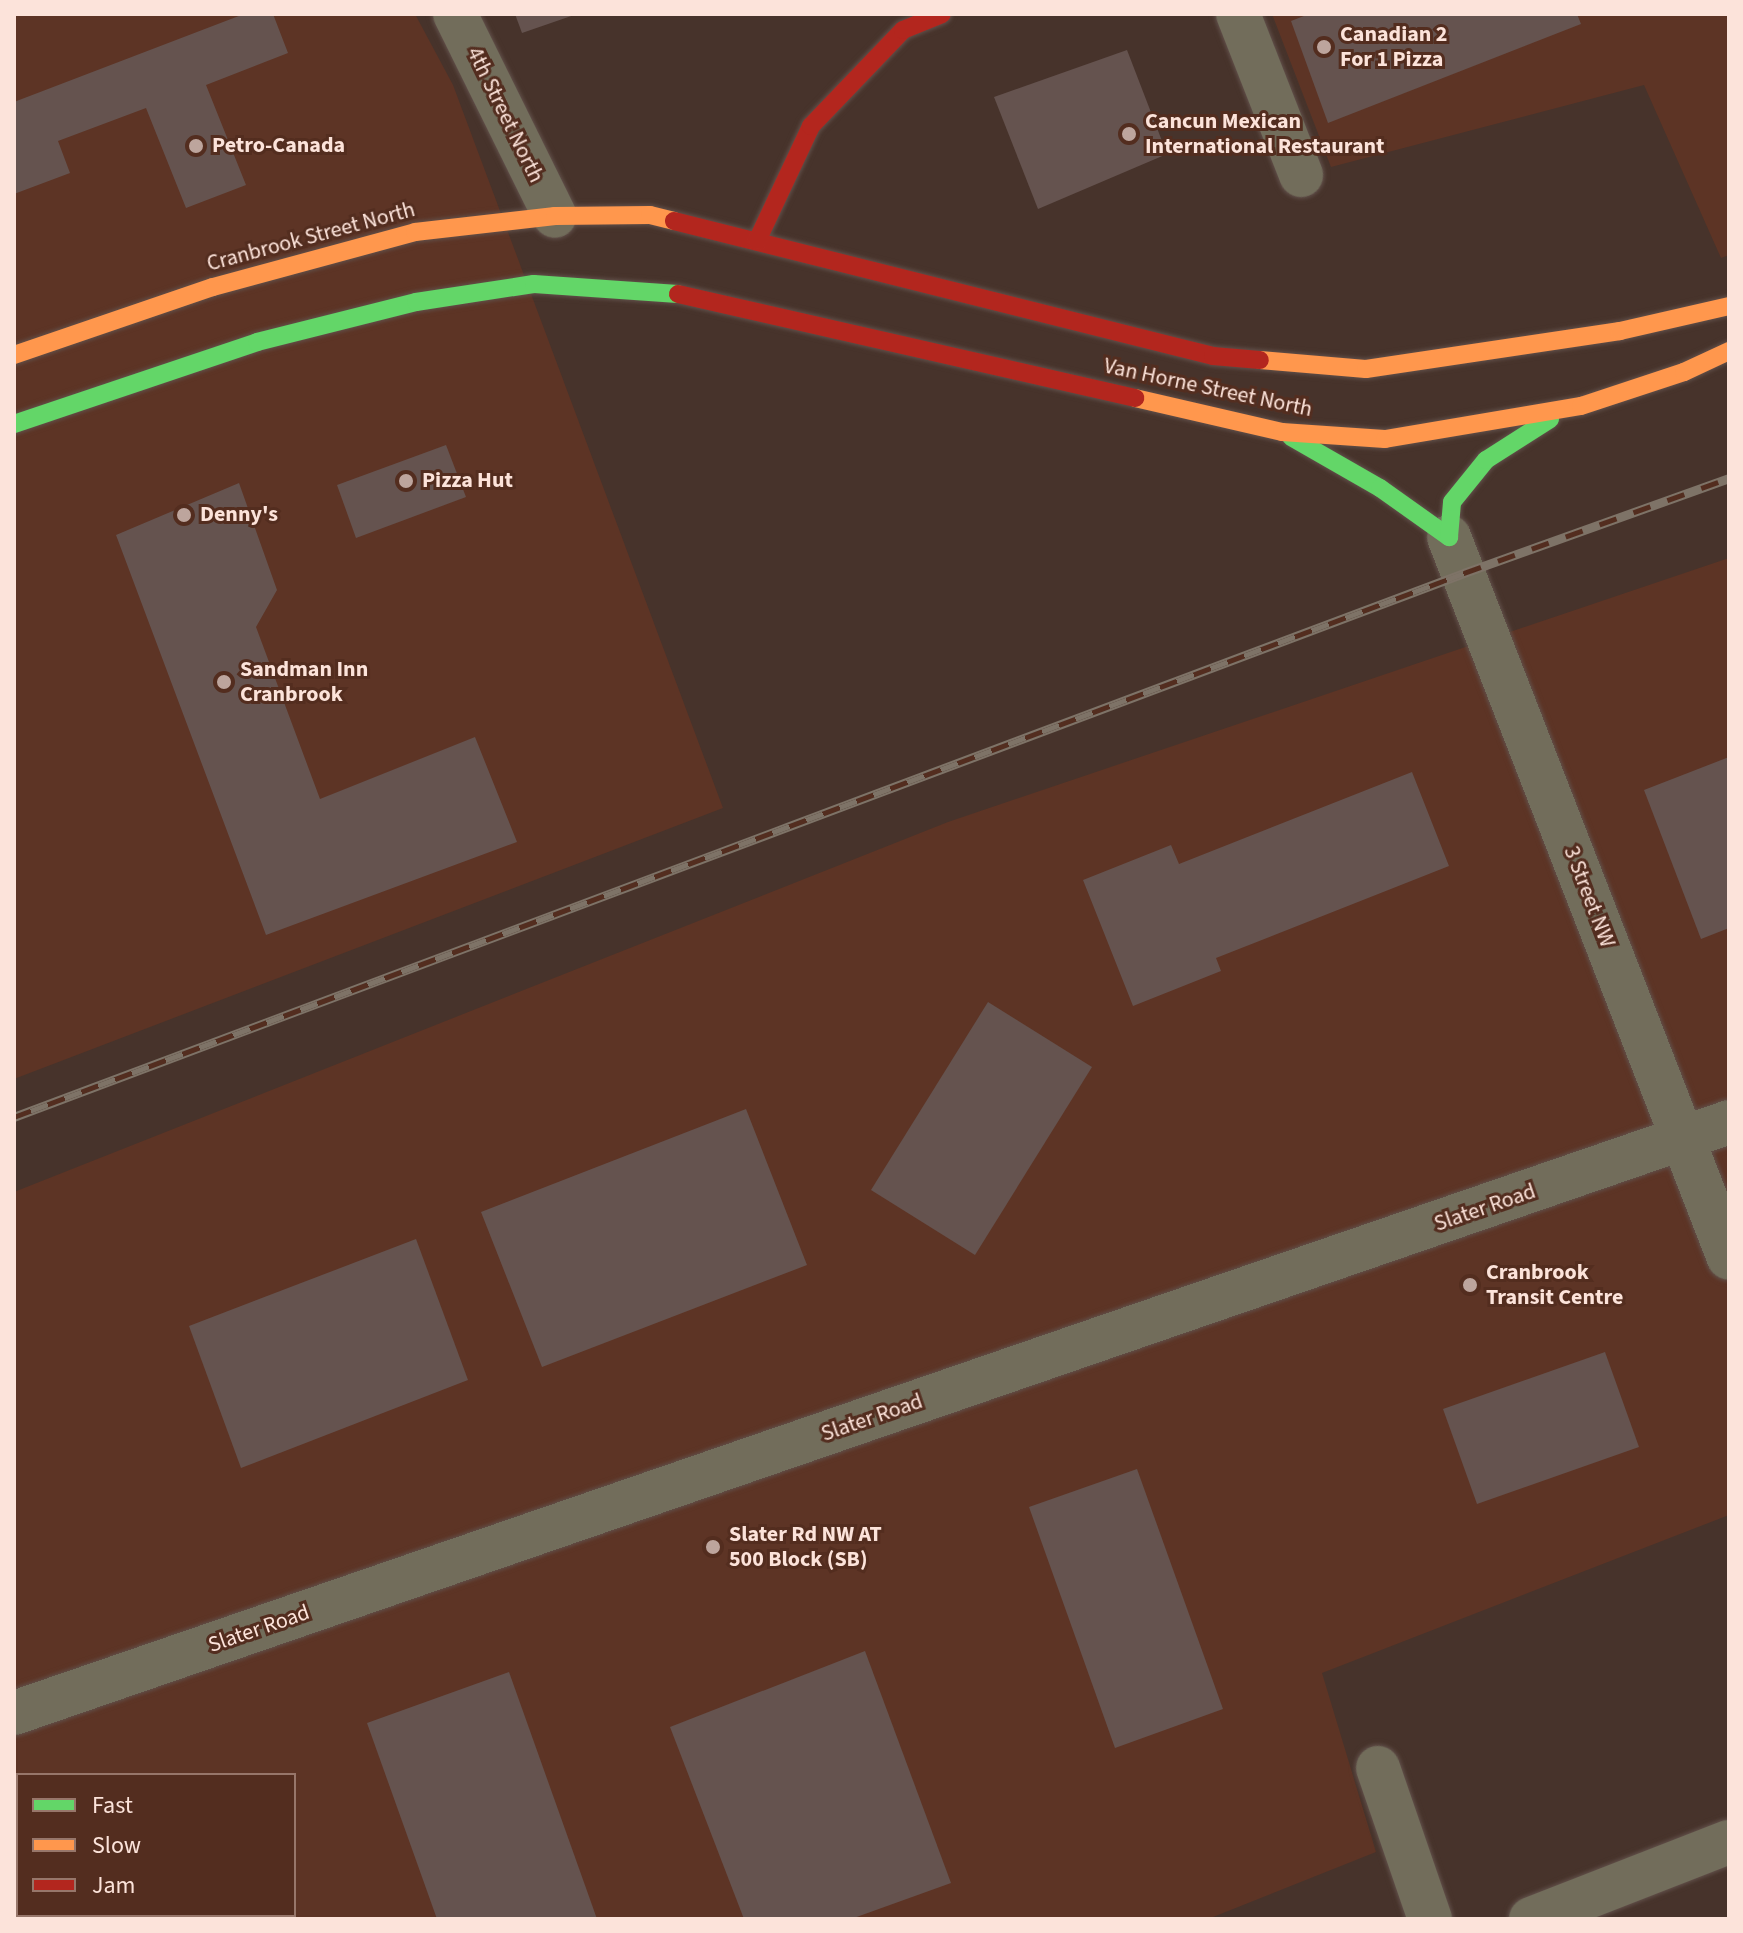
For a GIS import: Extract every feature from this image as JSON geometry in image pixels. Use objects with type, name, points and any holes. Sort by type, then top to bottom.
[{"type":"main road","points":[[742,264],[757,241],[811,126],[903,30],[942,14]]},
{"type":"main road","name":"Cranbrook Street North","points":[[14,355],[213,287],[415,232],[555,216],[650,215],[757,241]]},
{"type":"main road","name":"Van Horne Street North","points":[[757,241],[1213,356],[1366,369],[1620,331],[1729,306]]},
{"type":"main road","points":[[14,424],[257,342],[416,302],[534,284],[674,293],[719,280]]},
{"type":"main road","name":"Van Horne Street North","points":[[674,293],[1282,432],[1385,439],[1567,408],[1684,372],[1729,351]]},
{"type":"main road","points":[[1449,537],[1452,502],[1486,460],[1567,408]]},
{"type":"main road","points":[[1282,432],[1380,488],[1449,537]]},
{"type":"street","name":"4th Street North","points":[[455,14],[555,216]]},
{"type":"street","points":[[1238,14],[1301,175]]},
{"type":"street","name":"3 Street NW","points":[[1449,537],[1729,1258]]},
{"type":"street","name":"Slater Road","points":[[14,1713],[1729,1122]]},
{"type":"street","points":[[1378,1768],[1430,1919]]},
{"type":"street","points":[[1531,1919],[1729,1842]]},
{"type":"shaded area","points":[[14,14],[415,14],[453,85],[723,808],[14,1079]]},
{"type":"shaded area","points":[[1272,14],[1729,14],[1729,255],[1721,258],[1644,85],[1331,167]]},
{"type":"shaded area","points":[[1729,558],[1729,1515],[1322,1673],[1376,1852],[1208,1919],[14,1919],[14,1192],[948,822]]},
{"type":"building","points":[[244,14],[273,14],[288,53],[206,85],[246,185],[186,208],[146,108],[58,141],[70,173],[14,194],[14,102]]},
{"type":"building","points":[[515,14],[577,14],[522,33]]},
{"type":"building","points":[[1309,14],[1577,14],[1581,24],[1328,123],[1291,21]]},
{"type":"building","points":[[1127,50],[1167,154],[1038,209],[994,97]]},
{"type":"building","points":[[446,445],[466,497],[356,538],[337,485]]},
{"type":"building","name":"Sandman Inn Cranbrook","points":[[239,483],[277,590],[256,627],[320,799],[475,737],[517,842],[266,935],[116,535]]},
{"type":"building","points":[[1729,757],[1729,928],[1701,939],[1644,790]]},
{"type":"building","points":[[1412,772],[1449,866],[1216,958],[1221,971],[1133,1006],[1083,880],[1171,845],[1179,864]]},
{"type":"building","points":[[988,1002],[1092,1067],[975,1255],[871,1190]]},
{"type":"building","points":[[746,1109],[807,1265],[542,1367],[481,1212]]},
{"type":"building","points":[[416,1239],[468,1380],[241,1468],[189,1326]]},
{"type":"building","points":[[1605,1352],[1639,1447],[1477,1504],[1443,1409]]},
{"type":"building","points":[[1137,1469],[1223,1709],[1115,1748],[1029,1507]]},
{"type":"building","points":[[865,1651],[951,1883],[851,1919],[744,1919],[670,1727]]},
{"type":"building","points":[[509,1672],[597,1919],[437,1919],[367,1723]]},
{"type":"railway","points":[[14,1117],[1464,573],[1729,478]]},
{"type":"traffic: fast","points":[[14,424],[257,342],[416,302],[534,284],[678,294]]},
{"type":"traffic: fast","points":[[1291,437],[1380,488],[1449,537],[1452,502],[1486,460],[1550,419]]},
{"type":"traffic: slow","points":[[14,355],[213,287],[415,232],[555,216],[650,215],[674,221]]},
{"type":"traffic: slow","points":[[1260,360],[1366,369],[1620,331],[1729,306]]},
{"type":"traffic: slow","points":[[1135,398],[1282,432],[1385,439],[1581,406],[1684,372],[1729,351]]},
{"type":"traffic: jam","points":[[757,241],[811,126],[903,30],[942,14]]},
{"type":"traffic: jam","points":[[674,221],[1213,356],[1260,360]]},
{"type":"traffic: jam","points":[[678,294],[1135,398]]},
{"type":"place","name":"Canadian 2 For 1 Pizza","points":[[1324,47]]},
{"type":"place","name":"Cancun Mexican International Restaurant","points":[[1129,134]]},
{"type":"place","name":"Petro-Canada","points":[[196,146]]},
{"type":"place","name":"Pizza Hut","points":[[406,481]]},
{"type":"place","name":"Denny's","points":[[184,515]]},
{"type":"place","name":"Sandman Inn Cranbrook","points":[[224,682]]},
{"type":"place","name":"Cranbrook Transit Centre","points":[[1470,1285]]},
{"type":"place","name":"Slater Rd NW AT 500 Block (SB)","points":[[713,1547]]}]
